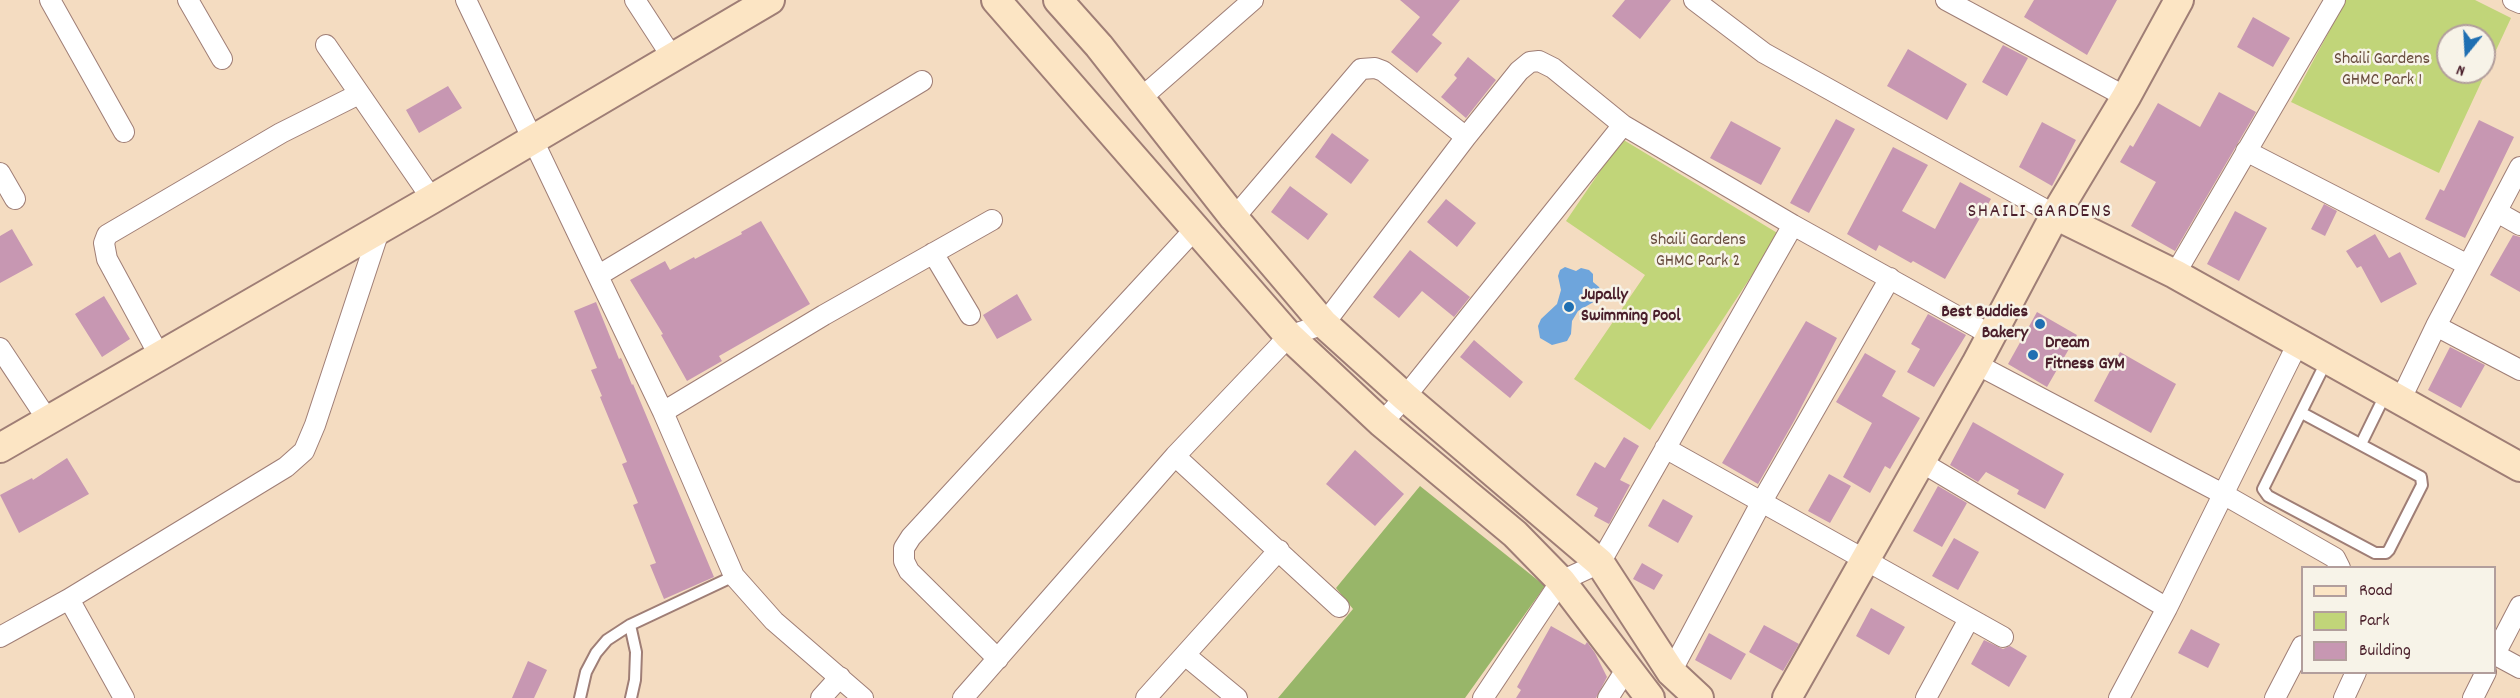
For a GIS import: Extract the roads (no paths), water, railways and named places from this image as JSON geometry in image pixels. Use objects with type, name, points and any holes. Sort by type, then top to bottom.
[{"type":"street","points":[[50,0],[124,132]]},
{"type":"street","points":[[188,0],[222,59]]},
{"type":"street","points":[[466,0],[663,412],[734,576],[774,621],[863,698]]},
{"type":"street","points":[[635,0],[672,57]]},
{"type":"street","points":[[0,448],[432,199],[532,138],[770,0]]},
{"type":"street","points":[[996,0],[1289,336],[1382,423],[1515,534],[1561,581],[1650,698]]},
{"type":"street","points":[[1058,0],[1099,46],[1234,218],[1324,324],[1405,398],[1600,563],[1671,672],[1699,698]]},
{"type":"street","points":[[1694,0],[1764,53],[2055,215],[2175,274],[2520,467]]},
{"type":"street","points":[[1946,0],[2126,97]]},
{"type":"street","points":[[1787,698],[1976,364],[2055,215],[2126,97],[2179,0]]},
{"type":"street","points":[[2175,274],[2335,0]]},
{"type":"street","points":[[2513,0],[2520,3]]},
{"type":"street","points":[[1140,99],[1243,3]]},
{"type":"street","points":[[326,45],[432,199]]},
{"type":"street","points":[[963,698],[1175,456],[1289,336],[1324,324],[1466,137],[1519,71],[1534,61],[1553,68],[1623,125],[1793,225],[1991,334]]},
{"type":"street","points":[[1234,218],[1361,69],[1375,68],[1383,71],[1466,137]]},
{"type":"street","points":[[599,275],[922,81]]},
{"type":"street","points":[[159,355],[107,259],[104,243],[107,235],[281,133],[359,94]]},
{"type":"street","points":[[1382,423],[1405,398],[1623,125]]},
{"type":"street","points":[[2246,151],[2468,265]]},
{"type":"street","points":[[2393,397],[2436,326],[2520,167]]},
{"type":"street","points":[[0,173],[15,199]]},
{"type":"street","points":[[2497,212],[2520,225]]},
{"type":"street","points":[[663,412],[824,315],[992,220]]},
{"type":"street","points":[[1483,698],[1561,581],[1600,563],[1793,225]]},
{"type":"street","points":[[0,637],[69,599],[286,467],[304,451],[380,228]]},
{"type":"street","points":[[998,659],[909,571],[904,561],[904,548],[911,537],[1195,229]]},
{"type":"street","points":[[933,253],[970,315]]},
{"type":"street","points":[[1671,672],[1761,503],[1890,278]]},
{"type":"street","points":[[2436,326],[2520,370]]},
{"type":"street","points":[[2119,698],[2168,608],[2298,343]]},
{"type":"street","points":[[0,348],[47,419]]},
{"type":"street","points":[[1976,364],[2223,494],[2335,558],[2339,566]]},
{"type":"street","points":[[1665,448],[2003,637]]},
{"type":"street","points":[[1175,456],[1339,607]]},
{"type":"street","points":[[1921,462],[2168,608]]},
{"type":"street","points":[[1146,698],[1279,550]]},
{"type":"street","points":[[69,599],[124,698]]},
{"type":"street","points":[[2496,653],[2520,606]]},
{"type":"street","points":[[1926,698],[1969,619]]},
{"type":"street","points":[[2275,698],[2301,648]]},
{"type":"street","points":[[1185,655],[1237,698]]},
{"type":"street","points":[[2496,656],[2520,668]]},
{"type":"street","points":[[1608,698],[1627,668]]},
{"type":"street","points":[[2344,698],[2355,674]]},
{"type":"street","points":[[2473,698],[2485,674]]},
{"type":"street","points":[[821,698],[840,677]]},
{"type":"lane","points":[[2302,413],[2419,475],[2422,480],[2390,550],[2385,553],[2375,553],[2264,493],[2263,489],[2328,359]]},
{"type":"lane","points":[[2361,444],[2393,397]]},
{"type":"lane","points":[[2271,523],[2281,503]]},
{"type":"lane","points":[[580,698],[586,672],[596,653],[607,640],[630,625],[734,576]]},
{"type":"lane","points":[[630,625],[636,652],[635,680],[631,698]]},
{"type":"water","name":"Jupally Swimming Pool","points":[[1565,267],[1576,271],[1581,268],[1589,270],[1593,274],[1593,282],[1601,292],[1597,300],[1578,311],[1572,321],[1571,334],[1567,341],[1552,345],[1540,338],[1538,326],[1541,319],[1557,304],[1561,290],[1558,276],[1560,270]]},
{"type":"place","name":"Jupally Swimming Pool","points":[[1569,307]]},
{"type":"place","name":"Best Buddies Bakery","points":[[2040,324]]},
{"type":"place","name":"Dream Fitness GYM","points":[[2033,355]]},
{"type":"district","name":"SHAILI GARDENS","points":[[2040,213]]},
{"type":"park label","name":"Shaili Gardens GHMC Park 1","points":[[2382,71]]},
{"type":"park label","name":"Shaili Gardens GHMC Park 2","points":[[1698,252]]}]
